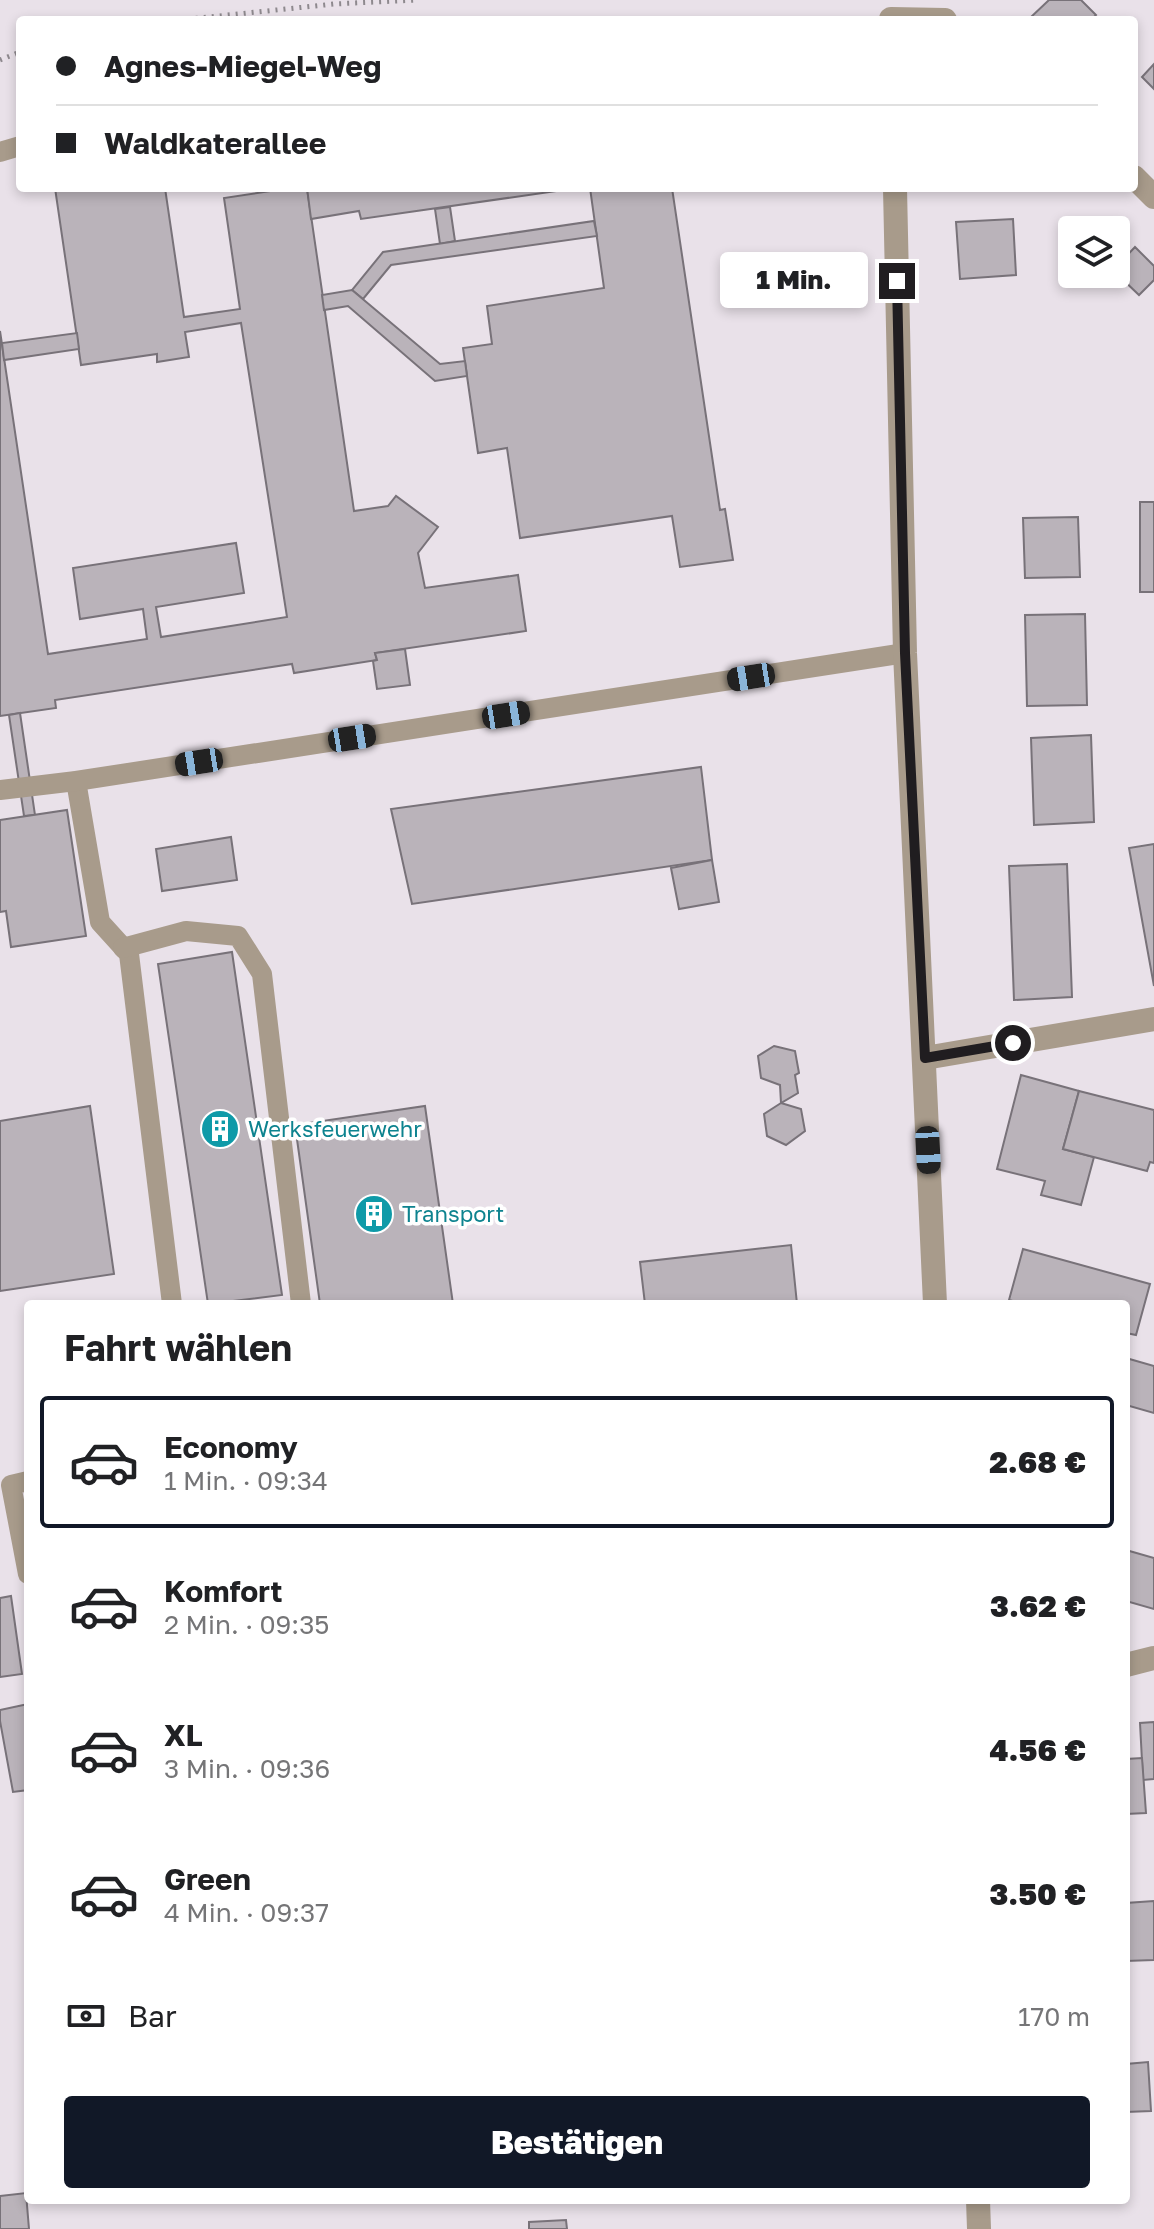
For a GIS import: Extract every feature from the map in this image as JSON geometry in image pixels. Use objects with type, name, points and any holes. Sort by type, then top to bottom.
[{"type":"street","points":[[891,13],[914,16]]},
{"type":"street","points":[[1138,181],[1154,197]]},
{"type":"street","points":[[895,192],[905,653],[935,1300]]},
{"type":"street","points":[[925,1058],[1154,1019]]},
{"type":"street","points":[[1130,1664],[1154,1658]]},
{"type":"street","points":[[978,2204],[979,2229]]},
{"type":"lane","points":[[0,790],[76,781],[905,653]]},
{"type":"lane","points":[[76,781],[100,922],[129,954],[172,1300]]},
{"type":"lane","points":[[123,948],[186,931],[238,936],[262,974],[301,1300]]},
{"type":"lane","points":[[13,1484],[24,1550]]},
{"type":"path","points":[[214,16],[333,2],[416,0]]},
{"type":"building","points":[[1049,0],[1081,0],[1096,15],[1095,16],[1032,16]]},
{"type":"building","points":[[1154,64],[1154,89],[1142,77]]},
{"type":"building","points":[[56,192],[166,192],[184,317],[240,309],[224,198],[264,192],[308,192],[354,511],[388,506],[396,496],[438,527],[418,553],[425,588],[518,575],[526,631],[375,653],[377,660],[294,673],[292,664],[55,700],[56,708],[0,716],[0,331],[48,654],[147,639],[143,609],[80,619],[73,568],[236,543],[244,593],[156,607],[161,637],[287,617],[241,323],[185,332],[189,357],[157,362],[157,354],[81,365]]},
{"type":"building","points":[[308,192],[549,192],[361,219],[359,211],[311,219]]},
{"type":"building","points":[[591,192],[673,192],[720,510],[725,509],[733,560],[680,567],[672,516],[520,538],[507,448],[478,453],[463,348],[492,344],[487,306],[604,288]]},
{"type":"building","points":[[450,207],[455,241],[440,244],[435,209]]},
{"type":"building","points":[[1013,219],[1016,275],[960,279],[956,222]]},
{"type":"building","points":[[594,221],[597,236],[391,265],[363,299],[352,290],[383,252]]},
{"type":"building","points":[[1135,247],[1154,266],[1154,280],[1139,295],[1130,286],[1130,252]]},
{"type":"building","points":[[352,290],[440,364],[465,361],[467,376],[435,381],[348,306],[324,310],[322,295]]},
{"type":"building","points":[[77,333],[79,349],[4,360],[2,343]]},
{"type":"building","points":[[1140,502],[1154,502],[1154,592],[1140,592]]},
{"type":"building","points":[[1078,517],[1080,577],[1025,578],[1023,518]]},
{"type":"building","points":[[1085,614],[1087,705],[1027,706],[1025,615]]},
{"type":"building","points":[[405,649],[410,685],[377,689],[373,661],[377,660],[375,653]]},
{"type":"building","points":[[20,713],[35,815],[24,816],[9,715]]},
{"type":"building","points":[[1091,735],[1094,822],[1034,825],[1031,738]]},
{"type":"building","points":[[701,767],[712,860],[412,904],[391,809]]},
{"type":"building","points":[[67,810],[86,936],[11,947],[6,911],[0,912],[0,820]]},
{"type":"building","points":[[231,837],[237,880],[162,891],[156,849]]},
{"type":"building","points":[[1154,844],[1154,986],[1129,848]]},
{"type":"building","points":[[712,860],[719,902],[679,909],[671,868]]},
{"type":"building","points":[[1067,864],[1072,997],[1014,1000],[1009,866]]},
{"type":"building","name":"Werksfeuerwehr","points":[[232,952],[282,1295],[207,1300],[158,964]]},
{"type":"building","points":[[774,1046],[795,1051],[799,1073],[795,1075],[798,1093],[781,1103],[780,1085],[761,1078],[758,1056]]},
{"type":"building","points":[[1021,1075],[1079,1091],[1063,1149],[1094,1157],[1081,1205],[1041,1195],[1045,1181],[997,1169]]},
{"type":"building","points":[[1079,1091],[1154,1110],[1154,1163],[1150,1162],[1147,1171],[1063,1149]]},
{"type":"building","points":[[781,1103],[801,1109],[805,1131],[786,1145],[767,1136],[764,1114]]},
{"type":"building","points":[[90,1106],[114,1274],[0,1291],[0,1121]]},
{"type":"building","name":"Transport","points":[[425,1106],[452,1300],[319,1300],[295,1125]]},
{"type":"building","points":[[791,1245],[797,1300],[645,1300],[640,1262]]},
{"type":"building","points":[[1023,1249],[1150,1284],[1136,1335],[1130,1334],[1130,1300],[1009,1300]]},
{"type":"building","points":[[1130,1359],[1154,1366],[1154,1413],[1130,1406]]},
{"type":"building","points":[[1130,1551],[1154,1558],[1154,1609],[1130,1602]]},
{"type":"building","points":[[11,1596],[22,1674],[0,1677],[0,1598]]},
{"type":"building","points":[[24,1705],[24,1791],[13,1792],[0,1710]]},
{"type":"building","points":[[1154,1722],[1154,1779],[1143,1780],[1140,1723]]},
{"type":"building","points":[[1142,1758],[1146,1813],[1130,1814],[1130,1759]]},
{"type":"building","points":[[1154,1901],[1154,1960],[1130,1961],[1130,1903]]},
{"type":"building","points":[[1148,2062],[1151,2111],[1130,2112],[1130,2064]]},
{"type":"building","points":[[24,2193],[29,2229],[0,2229],[0,2196]]},
{"type":"building","points":[[566,2220],[567,2229],[529,2229],[529,2222]]},
{"type":"place","name":"Werksfeuerwehr","points":[[220,1129]]},
{"type":"place","name":"Transport","points":[[374,1214]]},
{"type":"route","points":[[897,281],[905,653],[925,1058],[1013,1043]]}]
